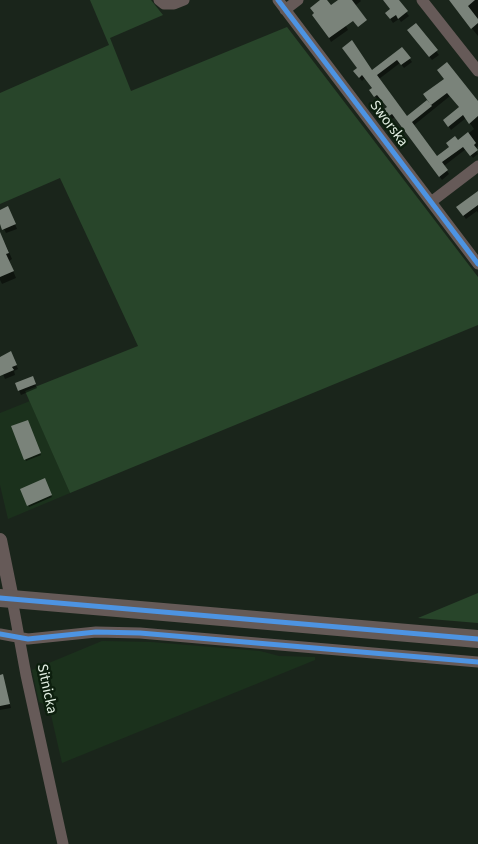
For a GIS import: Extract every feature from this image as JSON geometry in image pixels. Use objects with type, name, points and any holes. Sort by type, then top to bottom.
[{"type":"main road","points":[[6,599],[478,639]]},
{"type":"street","points":[[159,0],[164,4],[174,4],[184,0]]},
{"type":"street","name":"Sworska","points":[[278,0],[478,264]]},
{"type":"street","points":[[285,10],[298,0]]},
{"type":"street","points":[[422,0],[478,71]]},
{"type":"street","points":[[431,202],[478,166]]},
{"type":"street","name":"Sitnicka","points":[[0,540],[6,599],[20,638],[26,675],[63,844]]},
{"type":"street","points":[[0,634],[20,638],[36,638],[96,632],[124,632],[478,662]]},
{"type":"shaded area","points":[[90,0],[151,0],[163,15],[110,38],[131,91],[287,27],[478,277],[478,325],[70,493],[25,391],[138,346],[60,178],[0,204],[0,93],[109,45]]},
{"type":"shaded area","points":[[30,401],[70,493],[8,519],[0,485],[0,413]]},
{"type":"shaded area","points":[[478,593],[478,623],[418,618]]},
{"type":"shaded area","points":[[102,641],[151,642],[260,651],[279,656],[315,657],[315,660],[62,763],[49,706],[39,702],[32,670]]},
{"type":"building","points":[[320,0],[327,0],[331,5],[338,0],[352,0],[367,20],[358,27],[353,21],[329,38],[312,15],[314,13],[310,8]]},
{"type":"building","points":[[383,0],[399,0],[408,11],[398,19],[396,15],[390,19],[385,13],[390,9]]},
{"type":"building","points":[[449,0],[475,0],[468,6],[478,19],[478,23],[471,29]]},
{"type":"building","points":[[416,23],[438,50],[429,57],[407,30]]},
{"type":"building","points":[[352,40],[372,70],[402,47],[411,58],[401,65],[397,60],[377,75],[407,116],[427,100],[432,106],[412,122],[437,156],[449,147],[446,143],[455,136],[458,140],[468,132],[476,143],[474,145],[478,150],[470,156],[463,147],[442,162],[448,170],[439,177],[392,114],[389,116],[384,109],[387,107],[377,95],[374,97],[369,90],[372,88],[362,75],[359,78],[353,71],[357,68],[342,48]]},
{"type":"building","points":[[447,62],[478,101],[478,116],[469,124],[463,115],[448,127],[443,120],[459,107],[447,93],[431,105],[423,94],[444,79],[437,70]]},
{"type":"building","points":[[478,191],[478,205],[463,216],[456,207]]},
{"type":"building","points":[[8,206],[16,224],[2,230],[0,210]]},
{"type":"building","points":[[0,232],[9,253],[6,254],[14,271],[0,277]]},
{"type":"building","points":[[11,351],[17,365],[12,367],[14,370],[0,376],[0,357]]},
{"type":"building","points":[[33,376],[36,384],[18,391],[15,383]]},
{"type":"building","points":[[28,420],[41,453],[24,460],[11,426]]},
{"type":"building","points":[[45,478],[52,495],[27,506],[20,489]]},
{"type":"building","points":[[3,674],[10,704],[0,706],[0,675]]},
{"type":"cycle path","points":[[278,0],[478,264]]},
{"type":"cycle path","points":[[0,598],[478,639]]},
{"type":"cycle path","points":[[0,634],[28,639],[96,632],[140,633],[478,662]]}]
